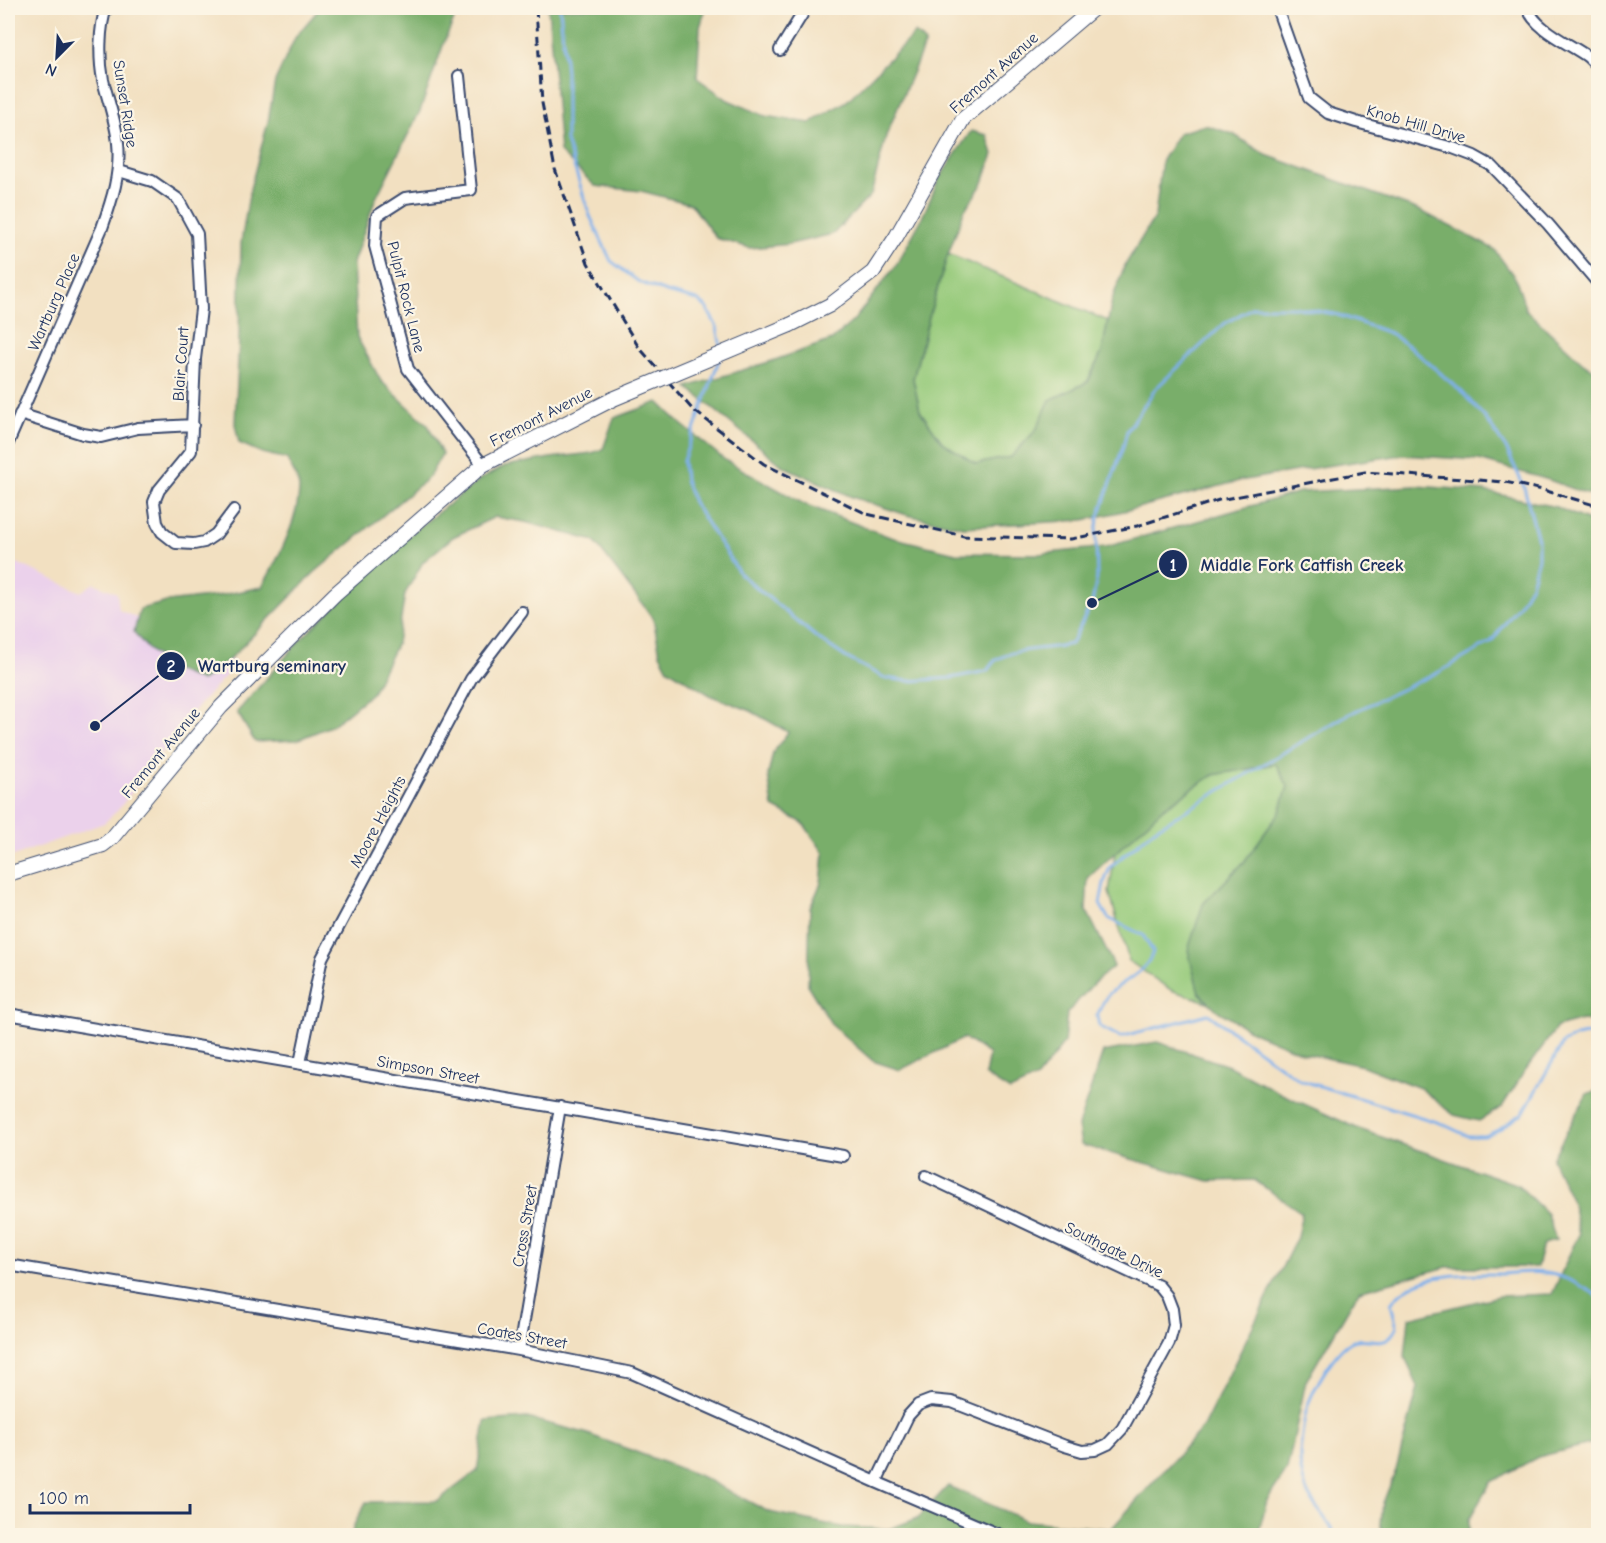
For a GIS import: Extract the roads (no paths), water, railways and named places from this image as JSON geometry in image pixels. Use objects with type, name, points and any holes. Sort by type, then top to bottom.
[{"type":"main road","name":"Fremont Avenue","points":[[8,874],[103,845],[112,838],[220,707],[335,594],[483,465],[613,399],[790,325],[830,305],[873,272],[896,237],[963,119],[1094,8]]},
{"type":"street","name":"Sunset Ridge","points":[[106,8],[100,40],[103,78],[118,143],[119,171]]},
{"type":"street","points":[[780,50],[806,8]]},
{"type":"street","name":"Knob Hill Drive","points":[[1277,8],[1309,98],[1328,113],[1454,148],[1492,166],[1548,224],[1599,283]]},
{"type":"street","points":[[1528,8],[1529,13],[1545,29],[1588,57],[1599,67]]},
{"type":"street","name":"Pulpit Rock Lane","points":[[459,76],[471,190],[405,198],[377,216],[375,246],[408,369],[483,465]]},
{"type":"street","name":"Wartburg Place","points":[[8,443],[102,228],[119,171]]},
{"type":"street","name":"Blair Court","points":[[20,414],[83,434],[101,437],[138,428],[193,425],[195,359],[201,309],[197,234],[178,200],[152,181],[119,171]]},
{"type":"street","points":[[193,425],[191,451],[159,490],[154,502],[162,532],[176,543],[204,542],[216,534],[234,510]]},
{"type":"street","name":"Moore Heights","points":[[300,1063],[321,958],[471,679],[522,612]]},
{"type":"street","name":"Simpson Street","points":[[8,1014],[843,1156]]},
{"type":"street","name":"Cross Street","points":[[519,1350],[560,1107]]},
{"type":"street","name":"Southgate Drive","points":[[876,1482],[908,1416],[918,1405],[931,1400],[952,1402],[1065,1446],[1095,1450],[1108,1444],[1122,1429],[1169,1342],[1174,1325],[1172,1309],[1167,1296],[1159,1286],[926,1176]]},
{"type":"street","name":"Coates Street","points":[[8,1265],[519,1350],[632,1373],[1002,1536]]},
{"type":"waterway","points":[[560,8],[566,72],[566,141],[590,216],[611,261],[639,282],[697,300],[706,307],[717,327],[721,348]]},
{"type":"waterway","points":[[719,360],[683,461],[685,480],[693,502],[740,574],[816,637],[847,658],[885,678],[908,681],[951,678],[987,671],[996,660],[1013,653],[1071,644],[1092,603],[1097,578],[1098,519],[1127,431],[1155,389],[1224,324],[1253,307],[1293,307],[1335,314],[1390,333],[1409,346],[1462,392],[1486,419],[1506,448],[1524,487],[1538,540],[1538,558],[1531,585],[1491,642],[1441,671],[1345,716],[1155,829],[1110,867],[1100,904],[1108,918],[1143,935],[1153,952],[1145,966],[1106,997],[1097,1016],[1099,1026],[1120,1037],[1208,1014],[1300,1080],[1440,1123],[1468,1136],[1485,1136],[1523,1113],[1563,1043],[1576,1036],[1598,1032]]},
{"type":"waterway","points":[[1335,1536],[1308,1495],[1302,1474],[1300,1453],[1307,1408],[1326,1370],[1346,1345],[1359,1339],[1382,1341],[1392,1334],[1397,1327],[1391,1304],[1400,1293],[1413,1285],[1442,1277],[1534,1272],[1566,1279],[1598,1296]]},
{"type":"railway","points":[[536,8],[542,103],[555,169],[588,263],[638,346],[692,409],[764,464],[867,514],[964,536],[1071,539],[1137,526],[1219,500],[1365,472],[1505,482],[1598,506]]},
{"type":"place","name":"Middle Fork Catfish Creek","points":[[1092,603]]},
{"type":"place","name":"Wartburg seminary","points":[[95,726]]}]
